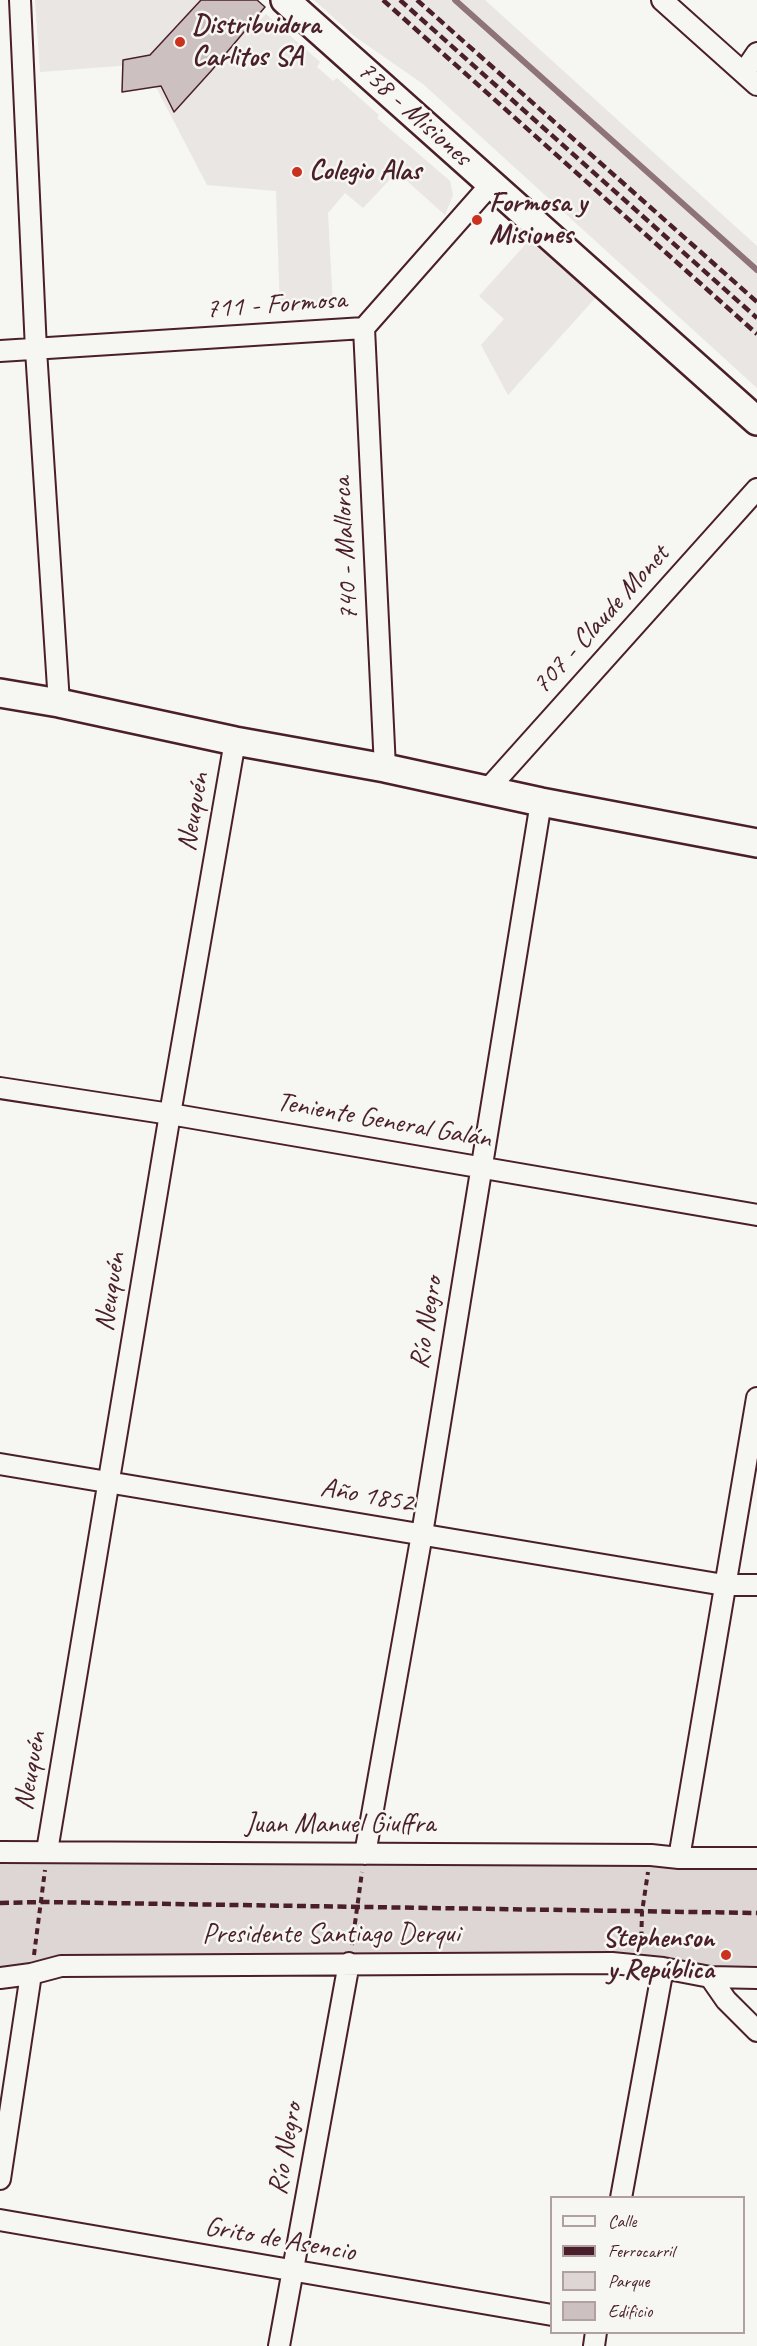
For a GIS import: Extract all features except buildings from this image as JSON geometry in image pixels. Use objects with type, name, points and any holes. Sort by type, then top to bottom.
[{"type":"street","points":[[20,0],[36,350],[59,703]]},
{"type":"street","name":"738 - Misiones","points":[[285,0],[757,422]]},
{"type":"street","points":[[662,0],[750,79],[757,52]]},
{"type":"street","name":"711 - Formosa","points":[[0,351],[364,328],[491,184]]},
{"type":"street","name":"740 - Mallorca","points":[[364,328],[385,768]]},
{"type":"street","name":"707 - Claude Monet","points":[[488,789],[757,489]]},
{"type":"street","points":[[0,693],[757,843]]},
{"type":"street","name":"Neuquén","points":[[47,1851],[235,741]]},
{"type":"street","name":"Río Negro","points":[[365,1854],[422,1534],[541,802]]},
{"type":"street","name":"Teniente General Galán","points":[[0,1088],[170,1114],[757,1215]]},
{"type":"street","points":[[679,1858],[757,1398]]},
{"type":"street","name":"Año 1852","points":[[0,1464],[724,1585],[757,1585]]},
{"type":"street","name":"Juan Manuel Giuffra","points":[[0,1852],[651,1855],[679,1858],[757,1858]]},
{"type":"street","name":"Presidente Santiago Derqui","points":[[0,1978],[31,1974],[61,1966],[612,1963],[663,1968],[710,1977],[757,1978]]},
{"type":"street","name":"Río Negro","points":[[279,2346],[349,1964]]},
{"type":"street","points":[[621,2196],[663,1968]]},
{"type":"street","points":[[0,2179],[31,1974]]},
{"type":"street","points":[[710,1977],[726,2000],[757,2031]]},
{"type":"street","name":"Grito de Asencio","points":[[0,2220],[550,2315]]},
{"type":"path","points":[[31,1974],[47,1851]]},
{"type":"path","points":[[349,1964],[365,1854]]},
{"type":"path","points":[[640,1966],[642,1912],[651,1855]]},
{"type":"shaded area","points":[[35,0],[239,0],[261,19],[266,14],[320,62],[317,67],[333,81],[337,78],[379,115],[377,118],[450,181],[453,195],[445,215],[397,172],[363,208],[345,193],[328,213],[333,307],[280,311],[276,191],[207,185],[144,64],[40,72]]},
{"type":"shaded area","points":[[314,0],[485,0],[757,246],[757,388],[423,84],[354,36]]},
{"type":"shaded area","points":[[532,237],[597,296],[508,395],[481,345],[504,319],[479,296]]},
{"type":"green space","points":[[0,1852],[757,1858],[757,1978],[663,1968],[349,1963],[0,1978]]},
{"type":"waterway","points":[[455,0],[757,270]]},
{"type":"railway","points":[[383,0],[757,334]]},
{"type":"railway","points":[[400,0],[757,318]]},
{"type":"railway","points":[[417,0],[757,302]]},
{"type":"railway","points":[[0,1903],[757,1913]]},
{"type":"place","name":"Distribuidora Carlitos SA","points":[[180,42]]},
{"type":"place","name":"Colegio Alas","points":[[297,172]]},
{"type":"place","name":"Formosa y Misiones","points":[[477,220]]},
{"type":"place","name":"Stephenson y República","points":[[726,1955]]}]
